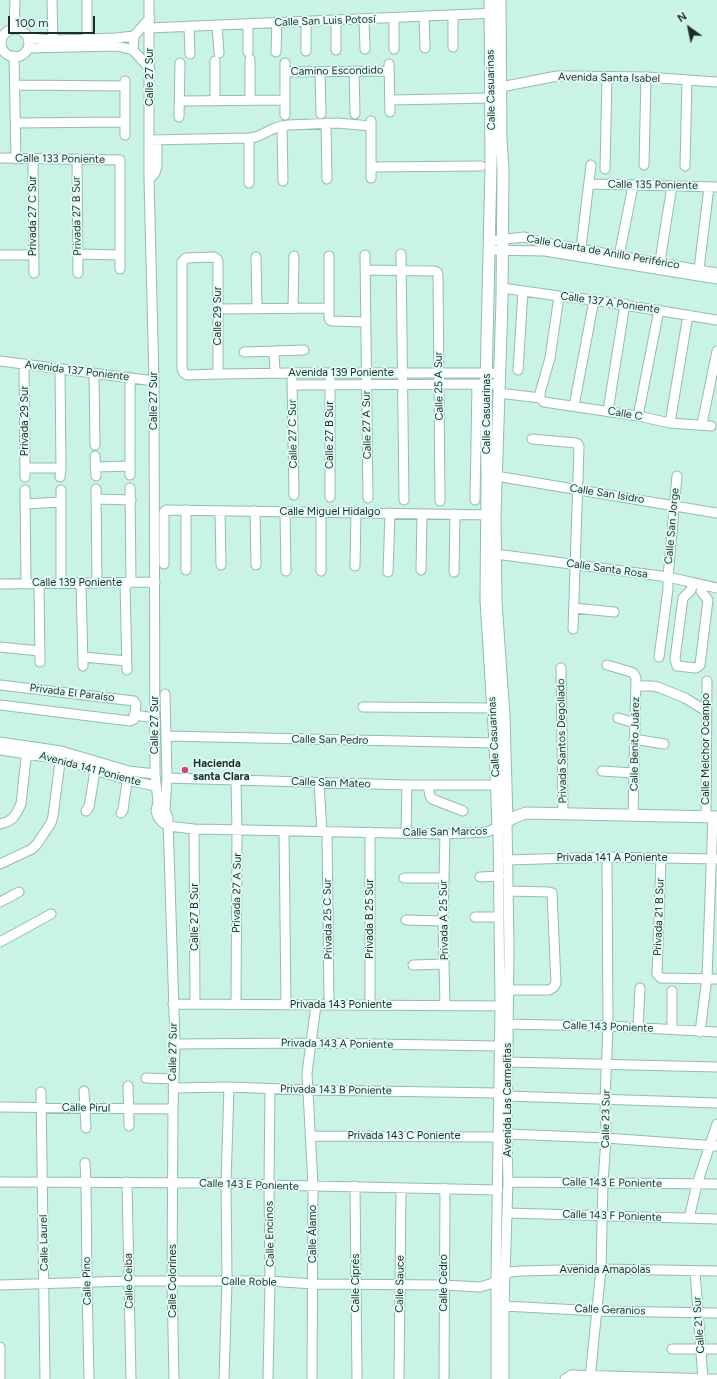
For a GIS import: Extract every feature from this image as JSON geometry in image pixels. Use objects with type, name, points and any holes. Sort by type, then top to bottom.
[{"type":"main road","name":"Calle Casuarinas","points":[[490,0],[495,13],[501,87],[501,139],[503,168],[502,288],[496,476],[491,515],[486,600],[495,743],[496,785],[502,824]]},
{"type":"main road","name":"Calle Casuarinas","points":[[500,0],[495,13],[491,98],[491,166],[486,373],[481,384],[491,515],[496,554],[496,602],[504,716],[502,824]]},
{"type":"main road","name":"Calle San Marcos","points":[[502,824],[526,813],[634,814],[712,817]]},
{"type":"street","points":[[14,0],[14,29]]},
{"type":"street","points":[[52,0],[53,40]]},
{"type":"street","points":[[87,43],[88,0]]},
{"type":"street","name":"Calle 27 Sur","points":[[150,0],[150,69],[153,143],[149,179],[154,381],[155,786],[158,802],[156,811],[158,817],[168,826]]},
{"type":"street","name":"Calle San Luis Potosí","points":[[150,28],[495,13]]},
{"type":"street","points":[[453,15],[453,47]]},
{"type":"street","points":[[424,16],[425,48]]},
{"type":"street","points":[[133,50],[134,36],[150,18]]},
{"type":"street","points":[[394,18],[394,49]]},
{"type":"street","points":[[364,19],[365,49]]},
{"type":"street","points":[[336,20],[336,50]]},
{"type":"street","points":[[306,21],[306,51]]},
{"type":"street","points":[[276,23],[276,52]]},
{"type":"street","points":[[248,24],[250,100]]},
{"type":"street","points":[[215,101],[218,25]]},
{"type":"street","points":[[190,26],[190,54]]},
{"type":"street","points":[[14,29],[23,31],[29,43],[23,54],[14,56],[5,52],[1,44],[5,34],[9,30],[14,29]]},
{"type":"street","points":[[29,43],[87,43],[134,36]]},
{"type":"street","points":[[29,43],[53,40],[117,46],[133,50],[150,69]]},
{"type":"street","points":[[14,56],[16,85],[16,158]]},
{"type":"street","points":[[180,63],[180,117]]},
{"type":"street","name":"Camino Escondido","points":[[284,100],[285,68],[320,72],[354,72],[389,67],[390,100]]},
{"type":"street","points":[[320,72],[321,114]]},
{"type":"street","points":[[354,72],[355,114]]},
{"type":"street","name":"Avenida Santa Isabel","points":[[501,87],[557,76],[646,78],[717,82]]},
{"type":"street","points":[[605,169],[607,77]]},
{"type":"street","points":[[644,165],[646,78]]},
{"type":"street","points":[[686,166],[687,80]]},
{"type":"street","points":[[16,85],[125,83],[125,136]]},
{"type":"street","points":[[390,112],[390,100],[491,98]]},
{"type":"street","points":[[180,101],[284,100],[285,115]]},
{"type":"street","points":[[16,123],[125,122]]},
{"type":"street","points":[[153,143],[174,139],[249,138],[282,126],[326,123],[371,124],[371,178]]},
{"type":"street","points":[[326,123],[327,180]]},
{"type":"street","points":[[282,126],[283,181]]},
{"type":"street","points":[[249,138],[249,182]]},
{"type":"street","name":"Calle 133 Poniente","points":[[0,158],[120,160],[120,255]]},
{"type":"street","name":"Privada 27 C Sur","points":[[33,159],[34,273]]},
{"type":"street","name":"Privada 27 B Sur","points":[[76,159],[78,273]]},
{"type":"street","points":[[371,167],[481,166]]},
{"type":"street","points":[[581,254],[591,166]]},
{"type":"street","name":"Calle 135 Poniente","points":[[590,184],[713,187]]},
{"type":"street","points":[[619,256],[633,186]]},
{"type":"street","points":[[659,266],[672,186]]},
{"type":"street","points":[[699,269],[713,187]]},
{"type":"street","name":"Calle Cuarta de Anillo Periférico","points":[[502,245],[515,238],[524,237],[581,254],[659,266],[699,269],[717,273]]},
{"type":"street","points":[[515,238],[512,246],[521,251],[529,250],[531,245],[529,238]]},
{"type":"street","name":"Calle Cuarta de Anillo Periférico","points":[[489,245],[502,245],[521,251],[545,251],[619,256],[717,279]]},
{"type":"street","points":[[0,255],[33,254]]},
{"type":"street","points":[[78,254],[120,255],[120,269]]},
{"type":"street","points":[[401,254],[404,500]]},
{"type":"street","name":"Calle 27 A Sur","points":[[365,255],[368,498]]},
{"type":"street","points":[[293,308],[294,256]]},
{"type":"street","points":[[329,256],[329,317],[332,321],[366,322]]},
{"type":"street","name":"Calle 29 Sur","points":[[184,373],[182,369],[182,262],[186,258],[214,257],[218,261],[218,374]]},
{"type":"street","points":[[256,257],[257,308]]},
{"type":"street","points":[[366,270],[401,270]]},
{"type":"street","name":"Calle 25 A Sur","points":[[401,270],[434,271],[437,272],[438,275],[440,501]]},
{"type":"street","name":"Calle 137 A Poniente","points":[[502,288],[624,304],[717,320]]},
{"type":"street","points":[[518,370],[523,291]]},
{"type":"street","points":[[540,398],[540,393],[550,358],[559,296]]},
{"type":"street","points":[[574,406],[594,300]]},
{"type":"street","points":[[608,411],[624,304]]},
{"type":"street","points":[[218,309],[329,308]]},
{"type":"street","points":[[638,416],[659,310]]},
{"type":"street","points":[[670,423],[688,315]]},
{"type":"street","points":[[244,352],[304,350]]},
{"type":"street","points":[[274,351],[275,373]]},
{"type":"street","name":"Calle C","points":[[540,398],[544,402],[608,411],[670,423],[707,425],[717,351]]},
{"type":"street","name":"Avenida 137 Poniente","points":[[0,361],[154,381]]},
{"type":"street","name":"Privada 29 Sur","points":[[24,364],[25,477]]},
{"type":"street","points":[[25,468],[60,472],[60,369]]},
{"type":"street","name":"Avenida 139 Poniente","points":[[184,373],[187,375],[275,373],[500,373]]},
{"type":"street","name":"Calle 27 C Sur","points":[[292,373],[294,495]]},
{"type":"street","name":"Calle 27 B Sur","points":[[330,373],[330,497]]},
{"type":"street","points":[[94,374],[95,445]]},
{"type":"street","points":[[95,456],[96,472],[130,471],[130,378]]},
{"type":"street","points":[[475,500],[481,384]]},
{"type":"street","name":"Avenida 139 Poniente","points":[[292,385],[481,384],[540,398]]},
{"type":"street","points":[[532,439],[578,444],[576,564],[573,628]]},
{"type":"street","name":"Calle San Isidro","points":[[496,476],[717,513]]},
{"type":"street","name":"Calle San Jorge","points":[[659,657],[668,589],[677,476]]},
{"type":"street","points":[[81,583],[83,661],[127,666],[131,500],[130,488]]},
{"type":"street","points":[[96,489],[97,583]]},
{"type":"street","points":[[25,490],[26,584]]},
{"type":"street","points":[[61,490],[61,583]]},
{"type":"street","points":[[96,499],[131,500]]},
{"type":"street","points":[[25,504],[61,502]]},
{"type":"street","name":"Calle Miguel Hidalgo","points":[[164,564],[164,510],[491,515]]},
{"type":"street","points":[[186,510],[186,570]]},
{"type":"street","points":[[220,511],[221,565]]},
{"type":"street","points":[[255,512],[256,565]]},
{"type":"street","points":[[286,512],[286,570]]},
{"type":"street","points":[[355,566],[356,512]]},
{"type":"street","points":[[321,513],[321,571]]},
{"type":"street","points":[[388,572],[390,513]]},
{"type":"street","points":[[421,570],[422,514]]},
{"type":"street","points":[[454,572],[455,514]]},
{"type":"street","name":"Calle Santa Rosa","points":[[496,554],[668,577],[717,588]]},
{"type":"street","name":"Calle 139 Poniente","points":[[0,584],[155,582]]},
{"type":"street","points":[[693,582],[691,590],[683,598],[675,659],[677,666],[696,668],[700,665],[708,600],[701,592],[703,585]]},
{"type":"street","points":[[39,584],[40,662]]},
{"type":"street","points":[[574,608],[614,612]]},
{"type":"street","points":[[0,647],[39,652]]},
{"type":"street","name":"Calle Benito Juárez","points":[[607,665],[634,674],[636,678],[634,814]]},
{"type":"street","name":"Privada Santos Degollado","points":[[561,668],[563,813]]},
{"type":"street","name":"Calle Melchor Ocampo","points":[[700,1032],[707,978],[714,859],[706,711],[707,681]]},
{"type":"street","name":"Privada El Paraíso","points":[[0,685],[134,701],[136,704],[134,718],[130,721],[0,705]]},
{"type":"street","points":[[636,686],[658,687],[685,698],[706,711]]},
{"type":"street","points":[[165,694],[167,778],[165,812]]},
{"type":"street","points":[[363,707],[492,708]]},
{"type":"street","name":"Privada El Paraíso","points":[[135,713],[155,715]]},
{"type":"street","points":[[618,718],[635,723]]},
{"type":"street","name":"Calle San Pedro","points":[[166,736],[495,743]]},
{"type":"street","points":[[634,739],[664,744]]},
{"type":"street","name":"Avenida 141 Poniente","points":[[0,742],[27,750],[61,755],[96,765],[155,786]]},
{"type":"street","name":"Avenida 141 Poniente","points":[[0,750],[27,750]]},
{"type":"street","points":[[0,824],[13,818],[21,804],[27,750]]},
{"type":"street","points":[[0,864],[38,844],[51,822],[61,755]]},
{"type":"street","points":[[86,811],[89,807],[96,765]]},
{"type":"street","points":[[602,771],[634,773]]},
{"type":"street","name":"Avenida 141 Poniente","points":[[128,776],[155,774]]},
{"type":"street","points":[[121,813],[123,810],[128,776]]},
{"type":"street","name":"Calle San Mateo","points":[[167,778],[406,785],[496,785]]},
{"type":"street","name":"Privada 27 A Sur","points":[[236,781],[236,1004]]},
{"type":"street","name":"Privada 25 C Sur","points":[[319,783],[325,832],[329,1005]]},
{"type":"street","points":[[406,785],[406,833]]},
{"type":"street","points":[[428,785],[432,799],[463,811]]},
{"type":"street","name":"Calle 27 Sur","points":[[158,802],[165,812],[168,826],[175,1044],[173,1083],[173,1183]]},
{"type":"street","name":"Calle San Marcos","points":[[168,826],[194,829],[445,834],[487,832],[502,824]]},
{"type":"street","name":"Avenida Las Carmelitas","points":[[502,824],[507,860],[508,891],[509,990],[504,1006]]},
{"type":"street","name":"Avenida Las Carmelitas","points":[[502,824],[499,876],[499,917],[504,1024],[508,1062],[503,1094]]},
{"type":"street","name":"Calle 27 B Sur","points":[[194,829],[195,1004]]},
{"type":"street","points":[[284,831],[286,1005]]},
{"type":"street","name":"Privada B 25 Sur","points":[[370,832],[370,1005]]},
{"type":"street","name":"Privada A 25 Sur","points":[[445,834],[443,878],[445,1006]]},
{"type":"street","name":"Privada 141 A Poniente","points":[[507,860],[607,857],[714,859]]},
{"type":"street","name":"Calle 23 Sur","points":[[590,1377],[598,1311],[601,1268],[603,1182],[606,1138],[605,1100],[608,1026],[607,857]]},
{"type":"street","name":"Privada 21 B Sur","points":[[661,858],[657,974],[661,978],[707,978]]},
{"type":"street","points":[[480,877],[499,876]]},
{"type":"street","points":[[404,878],[443,878]]},
{"type":"street","points":[[508,891],[552,893],[556,983],[554,987],[549,990],[509,990]]},
{"type":"street","points":[[0,902],[19,892]]},
{"type":"street","points":[[0,942],[51,914]]},
{"type":"street","points":[[475,917],[499,917]]},
{"type":"street","points":[[406,920],[443,921]]},
{"type":"street","points":[[413,965],[444,964]]},
{"type":"street","points":[[707,978],[717,979]]},
{"type":"street","points":[[638,1028],[640,988]]},
{"type":"street","points":[[672,991],[672,1029]]},
{"type":"street","name":"Privada 143 Poniente","points":[[173,1004],[504,1006]]},
{"type":"street","name":"Calle Álamo","points":[[312,1379],[313,1186],[308,1062],[312,1043],[316,1005]]},
{"type":"street","name":"Avenida Las Carmelitas","points":[[496,1379],[498,1190],[503,1094],[500,1046],[504,1024]]},
{"type":"street","name":"Calle 143 Poniente","points":[[504,1024],[608,1026],[717,1032]]},
{"type":"street","name":"Privada 143 A Poniente","points":[[175,1044],[312,1043],[500,1046]]},
{"type":"street","points":[[508,1062],[717,1067]]},
{"type":"street","name":"Privada 143 B Poniente","points":[[146,1078],[173,1083],[270,1089],[503,1094],[605,1100],[717,1103]]},
{"type":"street","points":[[128,1086],[129,1126]]},
{"type":"street","points":[[224,1379],[227,1281],[226,1183],[229,1087]]},
{"type":"street","name":"Calle Encinos","points":[[268,1379],[270,1281],[270,1089]]},
{"type":"street","points":[[84,1091],[86,1128]]},
{"type":"street","name":"Calle Laurel","points":[[41,1092],[40,1107],[43,1182],[45,1379]]},
{"type":"street","name":"Calle Pirul","points":[[0,1107],[173,1109]]},
{"type":"street","points":[[688,1218],[696,1184],[713,1146],[717,1124]]},
{"type":"street","name":"Avenida Las Carmelitas","points":[[502,1135],[508,1182],[504,1306],[504,1379]]},
{"type":"street","name":"Privada 143 C Poniente","points":[[310,1136],[502,1135],[606,1138],[713,1146]]},
{"type":"street","name":"Calle Pino","points":[[85,1163],[89,1379]]},
{"type":"street","name":"Calle 143 E Poniente","points":[[0,1182],[226,1183],[356,1186],[401,1189],[445,1188],[498,1190]]},
{"type":"street","name":"Calle Ceiba","points":[[127,1182],[131,1379]]},
{"type":"street","name":"Calle 143 E Poniente","points":[[508,1182],[717,1184]]},
{"type":"street","name":"Calle Colorines","points":[[173,1183],[172,1282],[174,1379]]},
{"type":"street","name":"Calle Ciprés","points":[[356,1186],[357,1379]]},
{"type":"street","name":"Calle Cedro","points":[[444,1379],[445,1188]]},
{"type":"street","name":"Calle Sauce","points":[[399,1379],[401,1189]]},
{"type":"street","name":"Calle 143 F Poniente","points":[[507,1212],[717,1219]]},
{"type":"street","name":"Avenida Amapolas","points":[[496,1280],[510,1272],[520,1271],[601,1268],[717,1271]]},
{"type":"street","name":"Calle 21 Sur","points":[[695,1271],[703,1379]]},
{"type":"street","name":"Calle Roble","points":[[0,1284],[129,1281],[270,1281],[313,1284],[444,1285],[480,1287],[487,1286],[496,1280]]},
{"type":"street","name":"Calle Geranios","points":[[504,1306],[598,1311],[717,1313]]},
{"type":"street","points":[[0,1347],[0,1379]]},
{"type":"street","points":[[672,1349],[717,1349]]},
{"type":"street","points":[[565,1379],[571,1374],[590,1377],[717,1379]]},
{"type":"place","name":"Hacienda santa Clara","points":[[185,770]]}]
